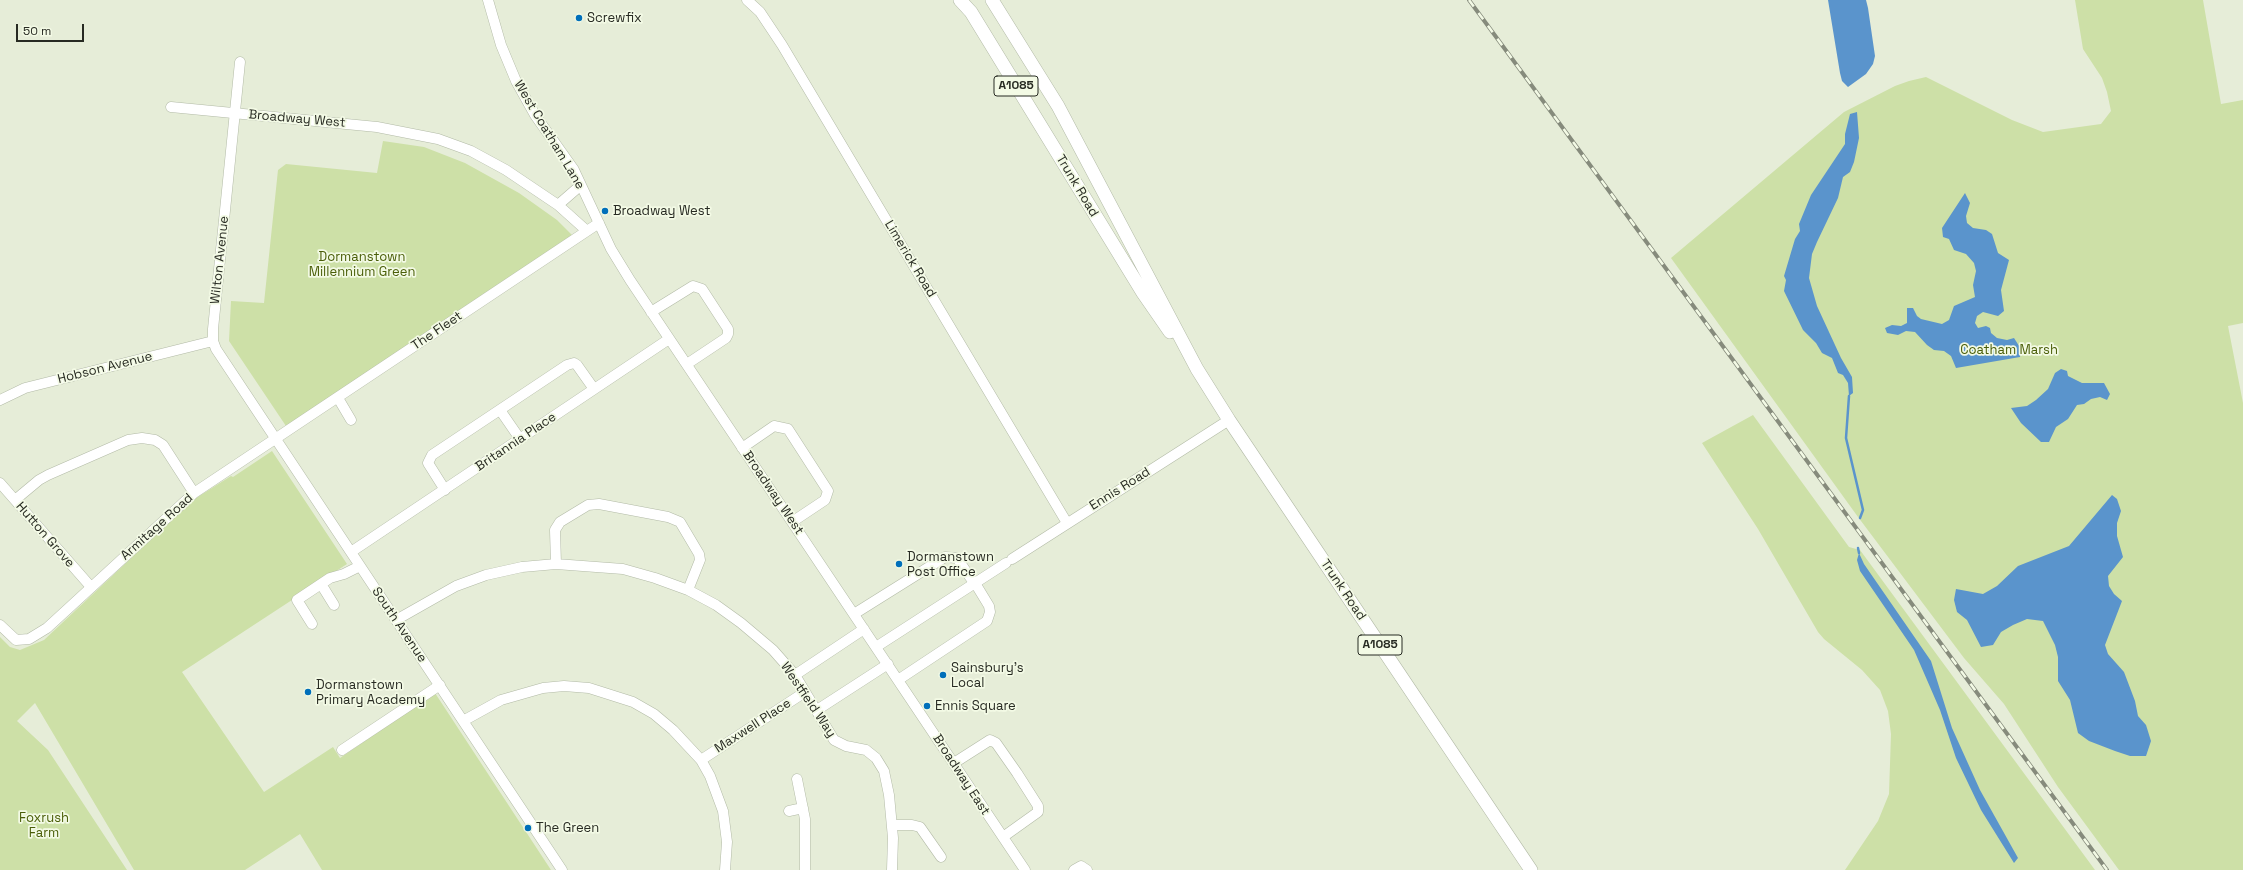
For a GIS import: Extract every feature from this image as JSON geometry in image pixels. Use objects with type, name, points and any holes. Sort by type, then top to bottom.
[{"type":"main road","name":"Trunk Road","points":[[960,0],[971,12],[1143,293],[1197,369],[1229,420],[1531,870]]},
{"type":"main road","name":"Trunk Road","points":[[992,0],[1058,106],[1197,369]]},
{"type":"street","name":"West Coatham Lane","points":[[488,0],[501,45],[516,81],[535,115],[574,170],[599,223]]},
{"type":"street","name":"Limerick Road","points":[[747,0],[760,12],[782,45],[1067,523]]},
{"type":"street","name":"Wilton Avenue","points":[[213,341],[240,62]]},
{"type":"street","name":"Broadway West","points":[[171,107],[377,127],[438,139],[488,159],[536,188],[587,231]]},
{"type":"street","points":[[558,205],[581,185]]},
{"type":"street","name":"Broadway West","points":[[599,223],[610,249],[898,680]]},
{"type":"street","name":"The Fleet","points":[[276,439],[599,223]]},
{"type":"street","points":[[652,312],[693,286],[702,289],[728,329],[728,334],[726,338],[687,364]]},
{"type":"street","name":"Britannia Place","points":[[351,552],[670,339]]},
{"type":"street","points":[[213,341],[216,349],[276,439]]},
{"type":"street","name":"Hobson Avenue","points":[[0,400],[25,388],[213,341]]},
{"type":"street","points":[[445,490],[430,468],[429,459],[500,410],[571,363],[577,365],[594,389]]},
{"type":"street","points":[[338,398],[351,420]]},
{"type":"street","points":[[500,410],[520,439]]},
{"type":"street","name":"Ennis Road","points":[[876,647],[1229,420]]},
{"type":"street","points":[[742,448],[774,426],[788,429],[828,491],[825,500],[792,522]]},
{"type":"street","points":[[15,500],[39,480],[48,475],[128,440],[142,438],[155,440],[163,445],[194,493]]},
{"type":"street","name":"Armitage Road","points":[[0,625],[16,640],[29,638],[47,628],[194,493],[276,439]]},
{"type":"street","name":"South Avenue","points":[[276,439],[562,870]]},
{"type":"street","name":"Hutton Grove","points":[[0,483],[91,587]]},
{"type":"street","points":[[556,564],[555,530],[560,522],[588,505],[599,504],[668,517],[680,522],[699,554],[700,560],[688,590]]},
{"type":"street","points":[[854,614],[945,557],[957,558],[975,583],[989,606],[990,612],[987,621],[898,680]]},
{"type":"street","name":"Westfield Way","points":[[396,620],[449,589],[486,575],[522,567],[556,564],[623,569],[655,578],[688,590],[716,605],[741,623],[769,647],[794,675],[834,740],[846,746],[866,750],[881,764],[889,795],[892,825],[892,870]]},
{"type":"street","points":[[312,624],[297,600],[330,578],[344,574],[360,566]]},
{"type":"street","points":[[321,584],[334,605]]},
{"type":"street","points":[[794,675],[864,629]]},
{"type":"street","points":[[816,710],[888,664]]},
{"type":"street","name":"Broadway East","points":[[898,680],[1025,870]]},
{"type":"street","points":[[342,750],[440,686]]},
{"type":"street","points":[[463,721],[485,708],[520,693],[564,686],[589,688],[633,702],[654,714],[673,730],[701,760],[714,784],[723,811],[727,842],[725,870]]},
{"type":"street","name":"Maxwell Place","points":[[701,760],[805,692]]},
{"type":"street","points":[[954,763],[986,741],[994,741],[1000,749],[1038,808],[1036,814],[1003,837]]},
{"type":"street","points":[[797,779],[803,808],[806,838],[805,870]]},
{"type":"street","points":[[789,811],[803,808]]},
{"type":"street","points":[[892,825],[912,825],[920,828],[941,857]]},
{"type":"street","points":[[1074,870],[1081,866],[1087,870]]},
{"type":"green space","name":"Coatham Marsh","points":[[2075,0],[2203,0],[2221,104],[2243,100],[2243,323],[2228,326],[2243,403],[2243,870],[2119,870],[2058,787],[2004,704],[1964,658],[1858,517],[1671,258],[1844,112],[1895,86],[1909,81],[1926,77],[2012,120],[2043,132],[2101,124],[2111,111],[2102,78],[2083,49]]},
{"type":"green space","name":"Dormanstown Millennium Green","points":[[383,141],[424,147],[465,163],[519,193],[557,220],[572,235],[286,426],[229,341],[231,301],[264,303],[278,170],[286,164],[377,173]]},
{"type":"green space","points":[[1753,415],[1849,547],[1860,550],[2095,870],[1845,870],[1878,821],[1889,794],[1891,734],[1888,711],[1880,690],[1862,670],[1824,639],[1818,632],[1758,529],[1702,443]]},
{"type":"green space","name":"Foxrush Farm","points":[[272,451],[347,564],[182,672],[264,792],[333,747],[340,758],[435,693],[551,870],[322,870],[300,834],[245,870],[134,870],[35,703],[17,721],[48,750],[127,870],[0,870],[0,637],[10,647],[20,650],[44,640],[193,500],[231,476],[233,477]]},
{"type":"water","points":[[1828,0],[1866,0],[1868,8],[1875,56],[1873,64],[1866,74],[1848,87],[1842,81],[1840,73]]},
{"type":"water","points":[[1857,112],[1859,138],[1854,162],[1850,172],[1843,177],[1838,198],[1812,254],[1809,278],[1817,306],[1841,358],[1852,377],[1853,393],[1849,396],[1848,383],[1843,375],[1838,373],[1832,358],[1822,353],[1816,343],[1803,330],[1784,291],[1786,280],[1784,276],[1795,239],[1800,231],[1799,224],[1811,195],[1845,144],[1845,134],[1850,114]]},
{"type":"water","points":[[1965,193],[1970,203],[1966,216],[1967,223],[1973,228],[1986,230],[1992,234],[1998,253],[2009,260],[2001,290],[2004,311],[1998,316],[1983,312],[1977,316],[1975,323],[1978,328],[1986,326],[1990,328],[1991,333],[1997,338],[2007,340],[2014,338],[2021,349],[2020,357],[1956,368],[1951,356],[1944,351],[1934,350],[1915,332],[1906,331],[1898,335],[1887,333],[1885,328],[1892,325],[1901,326],[1907,323],[1907,308],[1913,308],[1917,316],[1921,319],[1942,324],[1949,320],[1954,306],[1975,297],[1973,285],[1976,271],[1974,263],[1966,254],[1954,250],[1949,239],[1943,237],[1942,228]]},
{"type":"water","points":[[2061,369],[2067,371],[2068,376],[2082,383],[2104,383],[2110,394],[2107,400],[2100,397],[2091,399],[2084,404],[2077,405],[2068,419],[2056,427],[2049,442],[2041,442],[2021,423],[2011,408],[2027,406],[2036,400],[2048,389],[2055,373]]},
{"type":"water","points":[[2112,495],[2117,499],[2121,511],[2117,523],[2117,536],[2123,557],[2108,576],[2109,586],[2114,594],[2122,601],[2105,645],[2108,654],[2124,672],[2135,701],[2138,716],[2146,725],[2151,741],[2146,756],[2130,756],[2115,751],[2089,741],[2078,733],[2070,700],[2058,681],[2058,657],[2055,645],[2043,621],[2027,619],[2001,632],[1993,645],[1981,647],[1967,620],[1957,612],[1954,600],[1956,589],[1983,594],[1997,586],[2018,566],[2069,546]]},
{"type":"water","points":[[1859,553],[1864,564],[1931,661],[1952,728],[1980,790],[2018,858],[2014,863],[1981,810],[1956,758],[1940,710],[1914,650],[1860,571],[1857,560]]},
{"type":"waterway","points":[[1849,396],[1846,438],[1863,510],[1860,518]]},
{"type":"waterway","points":[[1858,548],[1859,553]]},
{"type":"railway","points":[[1469,0],[2107,870]]},
{"type":"place","name":"Screwfix","points":[[579,18]]},
{"type":"place","name":"Broadway West","points":[[605,211]]},
{"type":"place","name":"Dormanstown Post Office","points":[[899,564]]},
{"type":"place","name":"Sainsbury's Local","points":[[943,675]]},
{"type":"place","name":"Dormanstown Primary Academy","points":[[308,692]]},
{"type":"place","name":"Ennis Square","points":[[927,706]]},
{"type":"place","name":"The Green","points":[[528,828]]}]
